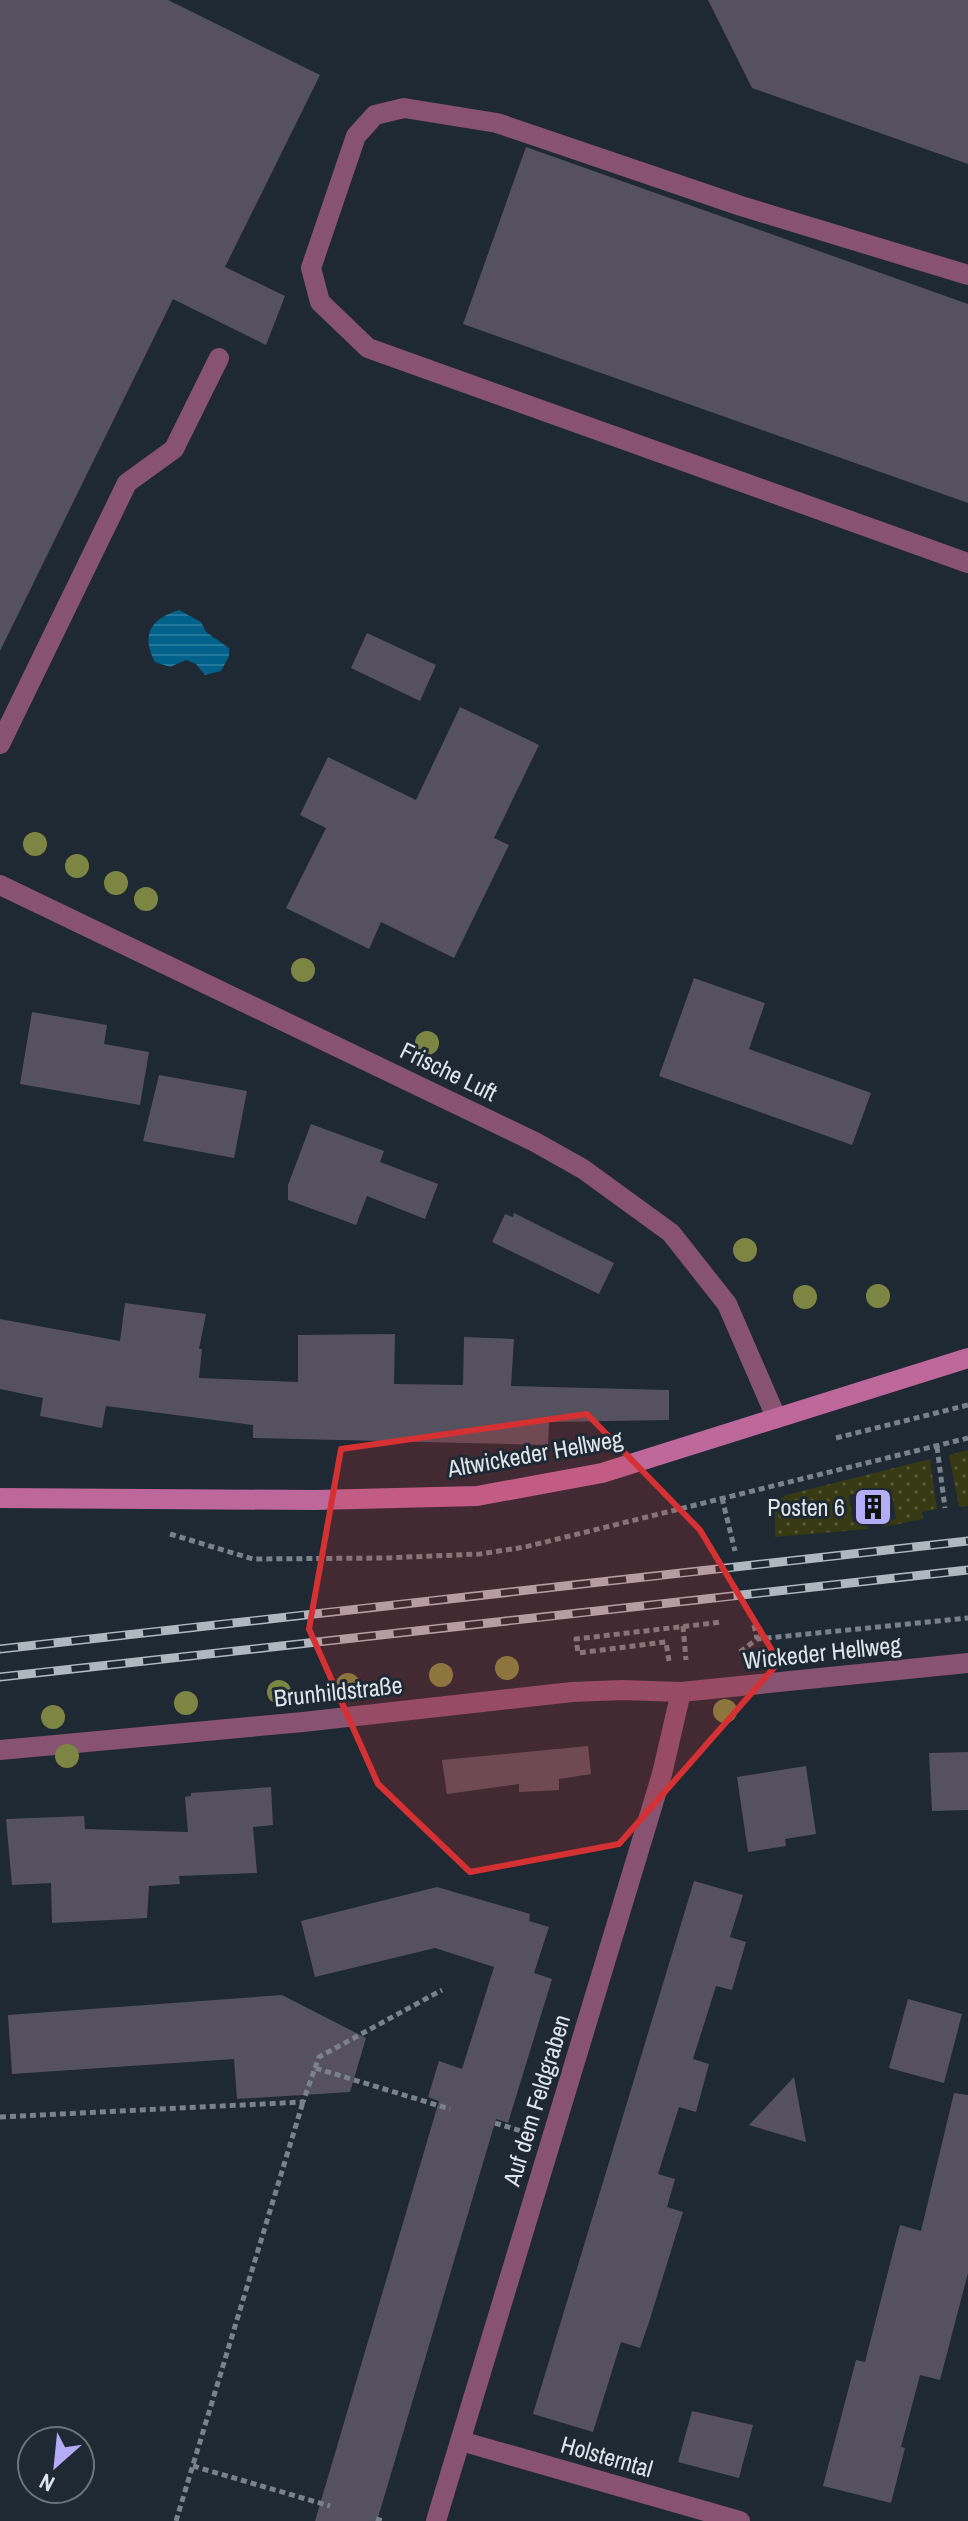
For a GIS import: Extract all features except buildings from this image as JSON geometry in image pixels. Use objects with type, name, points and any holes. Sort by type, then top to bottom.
[{"type":"main road","name":"Altwickeder Hellweg","points":[[0,1498],[315,1500],[477,1496],[602,1473],[968,1358]]},
{"type":"street","points":[[968,275],[741,206],[497,123],[404,108],[375,115],[356,136],[311,268],[320,302],[368,348],[968,563]]},
{"type":"street","points":[[0,744],[127,483],[174,449],[219,358]]},
{"type":"street","name":"Frische Luft","points":[[0,885],[535,1142],[583,1169],[671,1233],[727,1304],[776,1417]]},
{"type":"street","name":"Wickeder Hellweg","points":[[681,1692],[968,1663]]},
{"type":"street","name":"Brunhildstraße","points":[[0,1750],[303,1722],[572,1692],[681,1692]]},
{"type":"street","name":"Auf dem Feldgraben","points":[[436,2521],[662,1774],[681,1692]]},
{"type":"street","name":"Holsterntal","points":[[461,2441],[740,2521]]},
{"type":"path","points":[[823,1441],[968,1405]]},
{"type":"path","points":[[166,1533],[253,1559],[480,1554],[525,1547],[968,1438]]},
{"type":"path","points":[[937,1447],[945,1508]]},
{"type":"path","points":[[722,1498],[735,1551]]},
{"type":"path","points":[[754,1625],[754,1642],[968,1618]]},
{"type":"path","points":[[681,1692],[670,1667],[666,1642],[578,1653],[576,1639],[722,1622]]},
{"type":"path","points":[[683,1626],[685,1651]]},
{"type":"path","points":[[176,2521],[319,2057],[442,1990]]},
{"type":"path","points":[[315,2068],[450,2109]]},
{"type":"path","points":[[0,2117],[303,2102]]},
{"type":"path","points":[[193,2466],[330,2506]]},
{"type":"highlighted area","points":[[587,1414],[700,1530],[779,1662],[619,1844],[470,1872],[378,1784],[309,1629],[341,1449]]},
{"type":"green space","points":[[968,1450],[968,1506],[959,1507],[949,1455]]},
{"type":"green space","points":[[930,1459],[937,1509],[922,1512],[923,1519],[883,1527],[882,1521],[896,1519],[891,1489],[849,1495],[853,1522],[866,1521],[868,1529],[775,1537],[775,1504],[786,1495]]},
{"type":"water","points":[[179,610],[201,622],[206,632],[229,648],[229,656],[221,671],[205,675],[196,664],[186,660],[170,667],[155,662],[149,644],[151,629],[161,618]]},
{"type":"railway","points":[[0,1649],[968,1541]]},
{"type":"railway","points":[[0,1677],[968,1570]]},
{"type":"place","name":"Posten 6","points":[[873,1507]]}]
